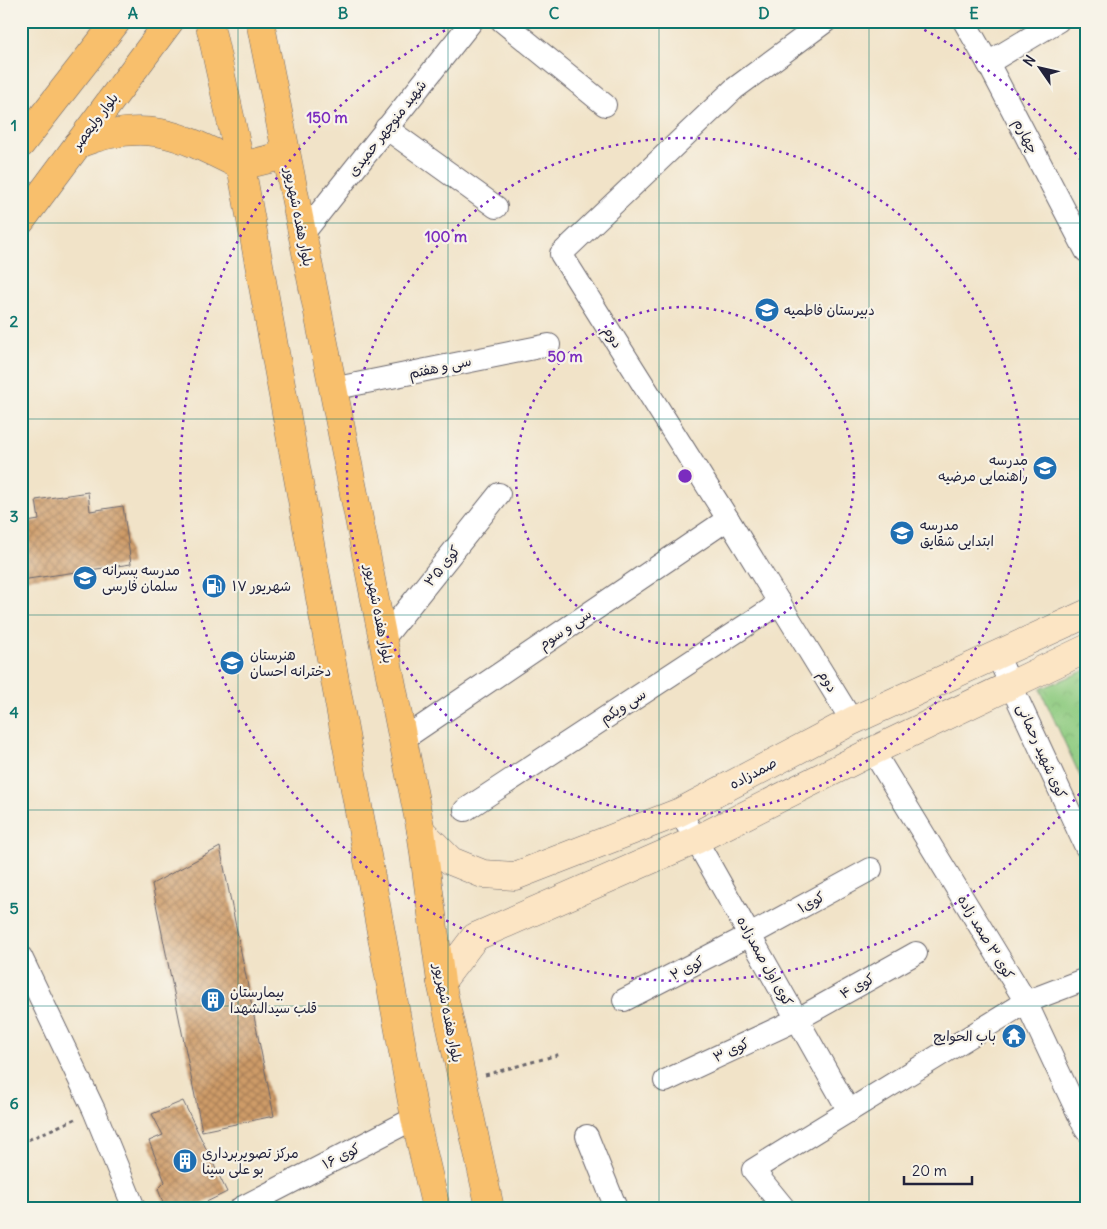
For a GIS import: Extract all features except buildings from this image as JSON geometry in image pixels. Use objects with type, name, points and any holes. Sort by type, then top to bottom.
[{"type":"main road","points":[[21,144],[116,21]]},
{"type":"main road","name":"بلوار ولیعصر","points":[[21,221],[170,21]]},
{"type":"main road","points":[[209,21],[241,166],[416,1118],[436,1208]]},
{"type":"main road","name":"بلوار هفده شهریور","points":[[260,21],[272,73],[286,155],[384,638],[402,740],[421,831],[441,982],[490,1208]]},
{"type":"main road","points":[[272,73],[273,21]]},
{"type":"main road","points":[[78,144],[103,134],[140,130],[165,132],[197,144],[241,166],[286,155]]},
{"type":"main road","name":"صمدزاده","points":[[421,831],[451,861],[483,874],[515,876],[680,812],[852,721],[1086,614]]},
{"type":"main road","points":[[441,982],[475,937],[696,840],[873,751],[1086,649]]},
{"type":"main road","points":[[852,721],[873,751]]},
{"type":"street","name":"شهبد منوچهر حمیدی","points":[[302,235],[472,21]]},
{"type":"street","points":[[502,21],[605,105]]},
{"type":"street","name":"دوم","points":[[826,21],[734,89],[561,254],[728,519],[852,721]]},
{"type":"street","name":"چهارم","points":[[964,21],[988,63],[1086,251]]},
{"type":"street","points":[[988,63],[1058,21]]},
{"type":"street","points":[[386,128],[496,207]]},
{"type":"street","name":"سی و هفتم","points":[[332,389],[549,345]]},
{"type":"street","name":"کوی ۳۵","points":[[384,638],[500,494]]},
{"type":"street","name":"سی و سوم","points":[[402,740],[728,519]]},
{"type":"street","name":"سی ویکم","points":[[465,810],[780,604]]},
{"type":"street","name":"کوی شهید رحمانی","points":[[997,655],[1086,847]]},
{"type":"street","name":"کوی ۳ صمد زاده","points":[[873,751],[1026,1002],[1086,1130]]},
{"type":"street","name":"کوی اول صمدزاده","points":[[680,812],[849,1111]]},
{"type":"street","name":"کوی۱","points":[[750,935],[871,869]]},
{"type":"street","name":"کوی ۲","points":[[624,1000],[750,935]]},
{"type":"street","name":"کوی ۴","points":[[798,1019],[916,952]]},
{"type":"street","points":[[21,957],[94,1110],[134,1208]]},
{"type":"street","points":[[784,1208],[753,1170],[1026,1002],[1086,979]]},
{"type":"street","name":"کوی ۳","points":[[665,1081],[798,1019]]},
{"type":"street","name":"کوی ۱۶","points":[[241,1208],[416,1118]]},
{"type":"street","points":[[587,1136],[616,1208]]},
{"type":"path","points":[[462,1082],[561,1054]]},
{"type":"path","points":[[21,1143],[94,1110]]},
{"type":"green space","points":[[1086,670],[1086,789],[1040,689]]},
{"type":"place","name":"دبیرستان فاطمیه","points":[[767,310]]},
{"type":"place","name":"مدرسه راهنمایی مرضیه","points":[[1045,468]]},
{"type":"place","name":"مدرسه ابتدایی شقایق","points":[[902,533]]},
{"type":"place","name":"مدرسه پسرانه سلمان فارسی","points":[[85,578]]},
{"type":"place","name":"۱۷ شهریور","points":[[214,586]]},
{"type":"place","name":"هنرستان دخترانه احسان","points":[[232,663]]},
{"type":"place","name":"بیمارستان قلب سیدالشهدا","points":[[213,1000]]},
{"type":"place","name":"باب الحوایج","points":[[1014,1036]]},
{"type":"place","name":"مرکز تصویربرداری بو علی سینا","points":[[185,1161]]}]
